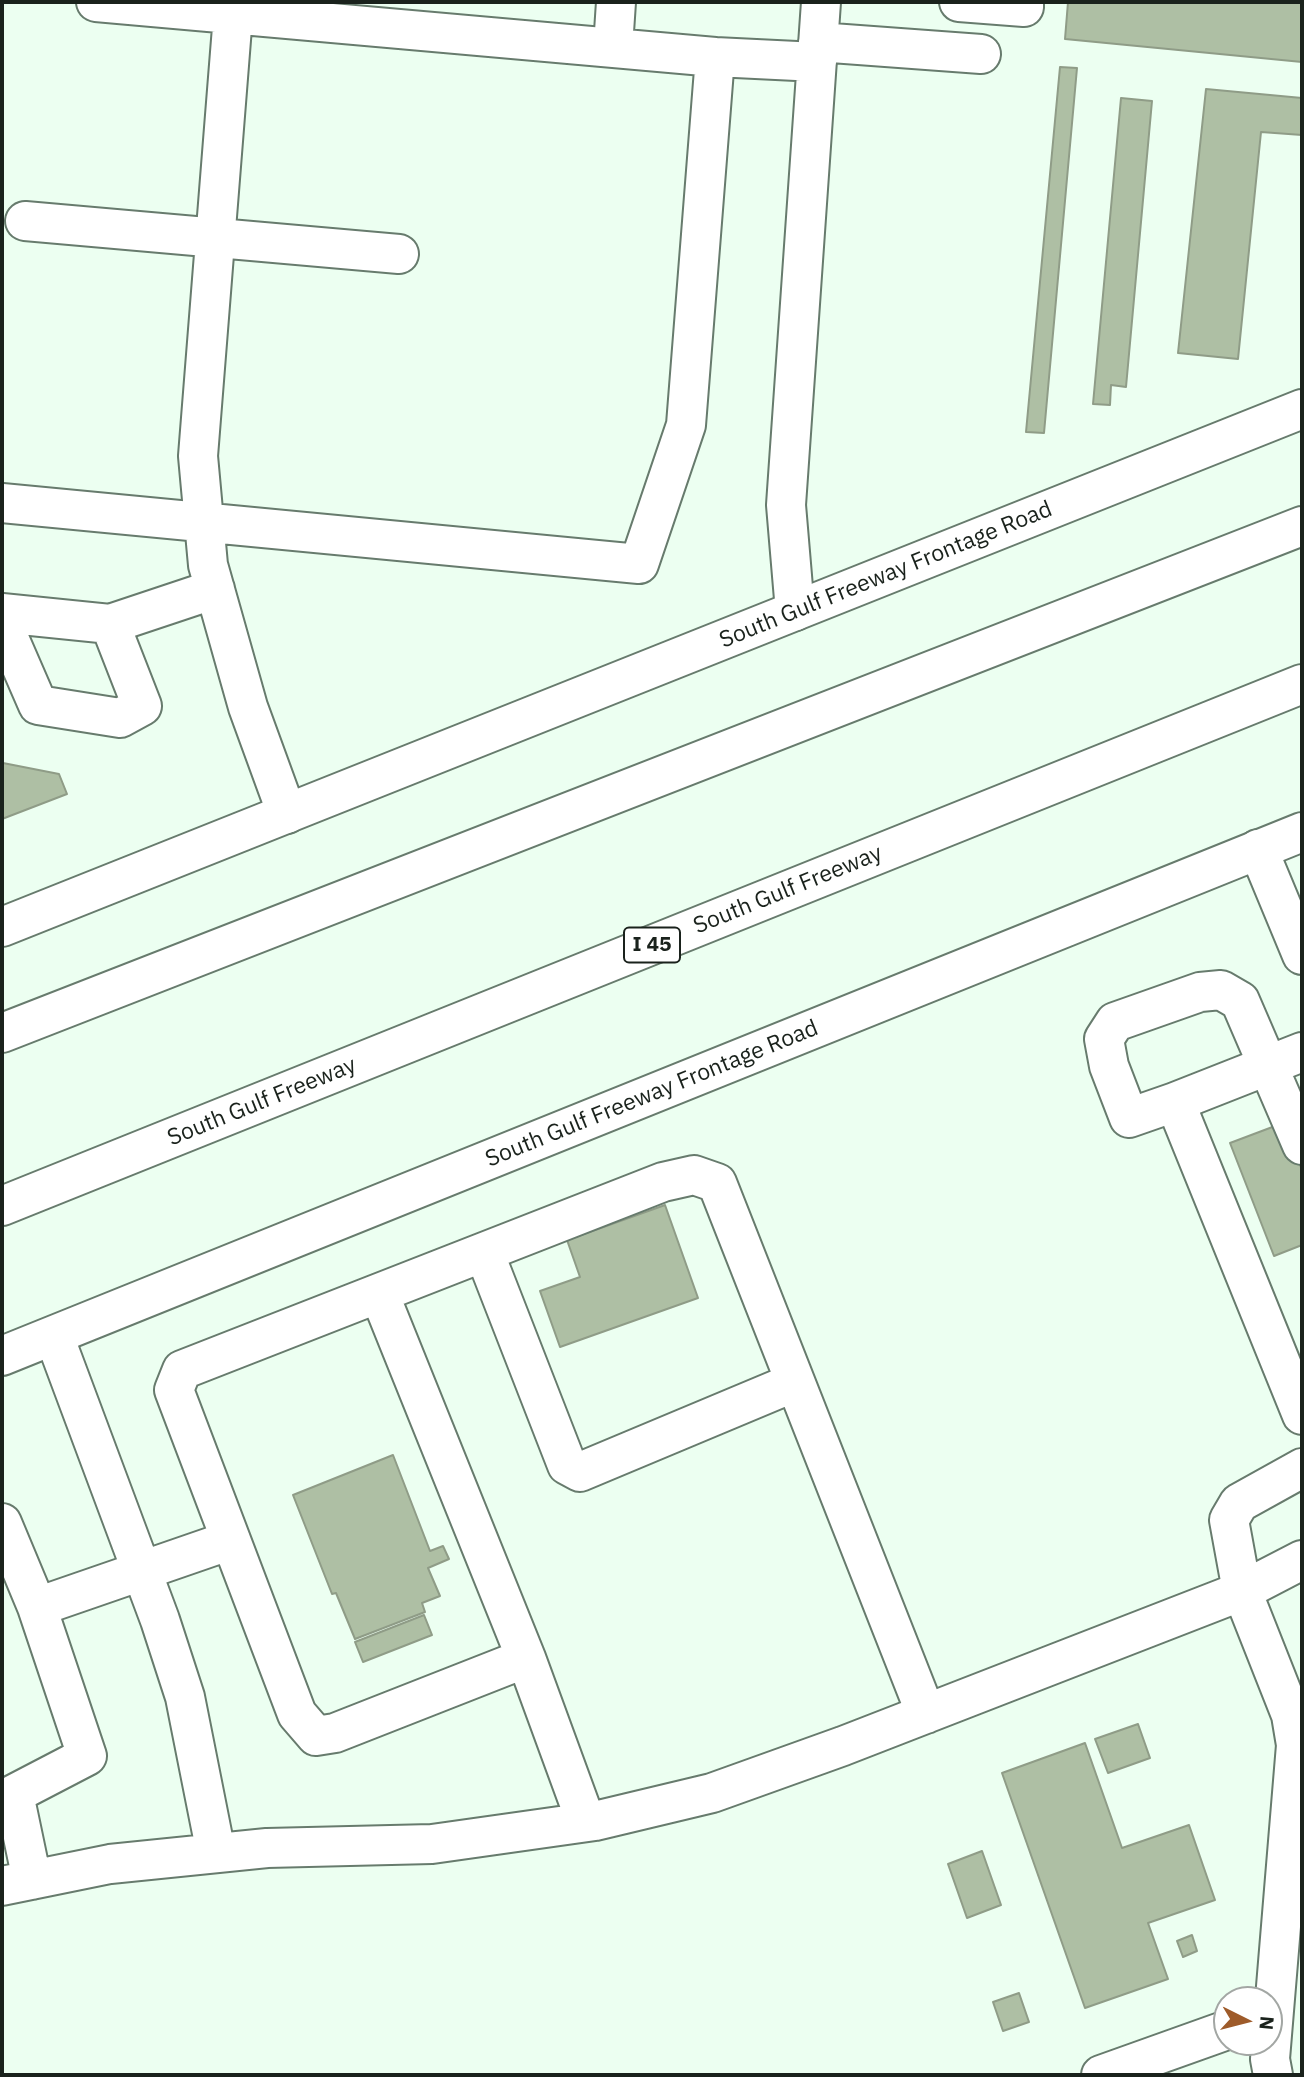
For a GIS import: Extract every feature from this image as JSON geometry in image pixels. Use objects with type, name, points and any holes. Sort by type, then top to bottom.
[{"type":"main road","points":[[96,2],[233,7],[715,57],[817,52],[981,54]]},
{"type":"main road","points":[[613,47],[616,2]]},
{"type":"main road","points":[[795,611],[786,505],[821,2]]},
{"type":"main road","points":[[959,2],[1024,7],[1024,2]]},
{"type":"main road","points":[[233,7],[198,456],[208,565],[248,707],[287,814]]},
{"type":"main road","points":[[2,503],[639,564],[686,425],[715,57]]},
{"type":"main road","points":[[25,221],[400,254]]},
{"type":"main road","name":"South Gulf Freeway Frontage Road","points":[[2,927],[1302,409]]},
{"type":"main road","points":[[2,1033],[1302,526]]},
{"type":"main road","points":[[2,613],[110,624],[215,589]]},
{"type":"main road","points":[[2,622],[37,705],[120,718],[142,706],[110,624]]},
{"type":"main road","name":"South Gulf Freeway","points":[[2,1206],[1302,684]]},
{"type":"main road","name":"South Gulf Freeway Frontage Road","points":[[2,1356],[1302,832]]},
{"type":"main road","points":[[1258,849],[1302,955]]},
{"type":"main road","points":[[1302,1052],[1267,1066],[1175,1102],[1129,1118],[1108,1066],[1104,1039],[1115,1022],[1200,992],[1221,990],[1240,1001],[1267,1066],[1302,1145]]},
{"type":"main road","points":[[1175,1102],[1302,1415]]},
{"type":"main road","points":[[526,1658],[335,1733],[316,1736],[297,1714],[174,1390],[182,1370],[663,1182],[694,1175],[717,1183],[926,1713]]},
{"type":"main road","points":[[484,1252],[567,1465],[580,1472],[795,1381]]},
{"type":"main road","points":[[379,1293],[526,1658],[586,1822]]},
{"type":"main road","points":[[54,1336],[142,1571],[185,1697],[216,1853]]},
{"type":"main road","points":[[1274,1986],[1296,1745],[1291,1715],[1242,1591],[1229,1520],[1239,1503],[1302,1468]]},
{"type":"main road","points":[[2,1523],[37,1608],[87,1756],[14,1794],[17,1883],[110,1864],[267,1848],[432,1844],[586,1822],[712,1793],[1242,1591],[1302,1560]]},
{"type":"main road","points":[[37,1608],[231,1540]]},
{"type":"main road","points":[[1101,2075],[1213,2035]]},
{"type":"main road","points":[[1270,2056],[1273,2075]]},
{"type":"building","points":[[1068,2],[1302,2],[1302,62],[1065,39]]},
{"type":"building","points":[[1060,67],[1077,68],[1044,433],[1026,432]]},
{"type":"building","points":[[1206,89],[1302,98],[1302,135],[1261,132],[1238,359],[1178,353]]},
{"type":"building","points":[[1121,98],[1152,101],[1126,387],[1111,385],[1110,405],[1093,404]]},
{"type":"building","points":[[2,760],[3,763],[59,774],[67,794],[2,819]]},
{"type":"building","points":[[1283,1123],[1302,1170],[1302,1245],[1274,1256],[1230,1143]]},
{"type":"building","points":[[665,1205],[698,1298],[560,1347],[540,1291],[580,1277],[567,1240]]},
{"type":"building","points":[[393,1455],[430,1551],[443,1546],[449,1559],[428,1568],[440,1596],[422,1603],[425,1612],[355,1639],[336,1593],[332,1594],[293,1495]]},
{"type":"building","points":[[424,1615],[432,1635],[363,1662],[355,1642]]},
{"type":"building","points":[[1138,1724],[1150,1758],[1108,1773],[1095,1739]]},
{"type":"building","points":[[1085,1743],[1122,1848],[1189,1825],[1215,1900],[1148,1923],[1168,1979],[1085,2008],[1002,1773]]},
{"type":"building","points":[[982,1851],[1001,1905],[967,1918],[948,1864]]},
{"type":"building","points":[[1192,1935],[1197,1951],[1183,1957],[1177,1941]]},
{"type":"building","points":[[1019,1993],[1029,2022],[1003,2031],[993,2002]]}]
